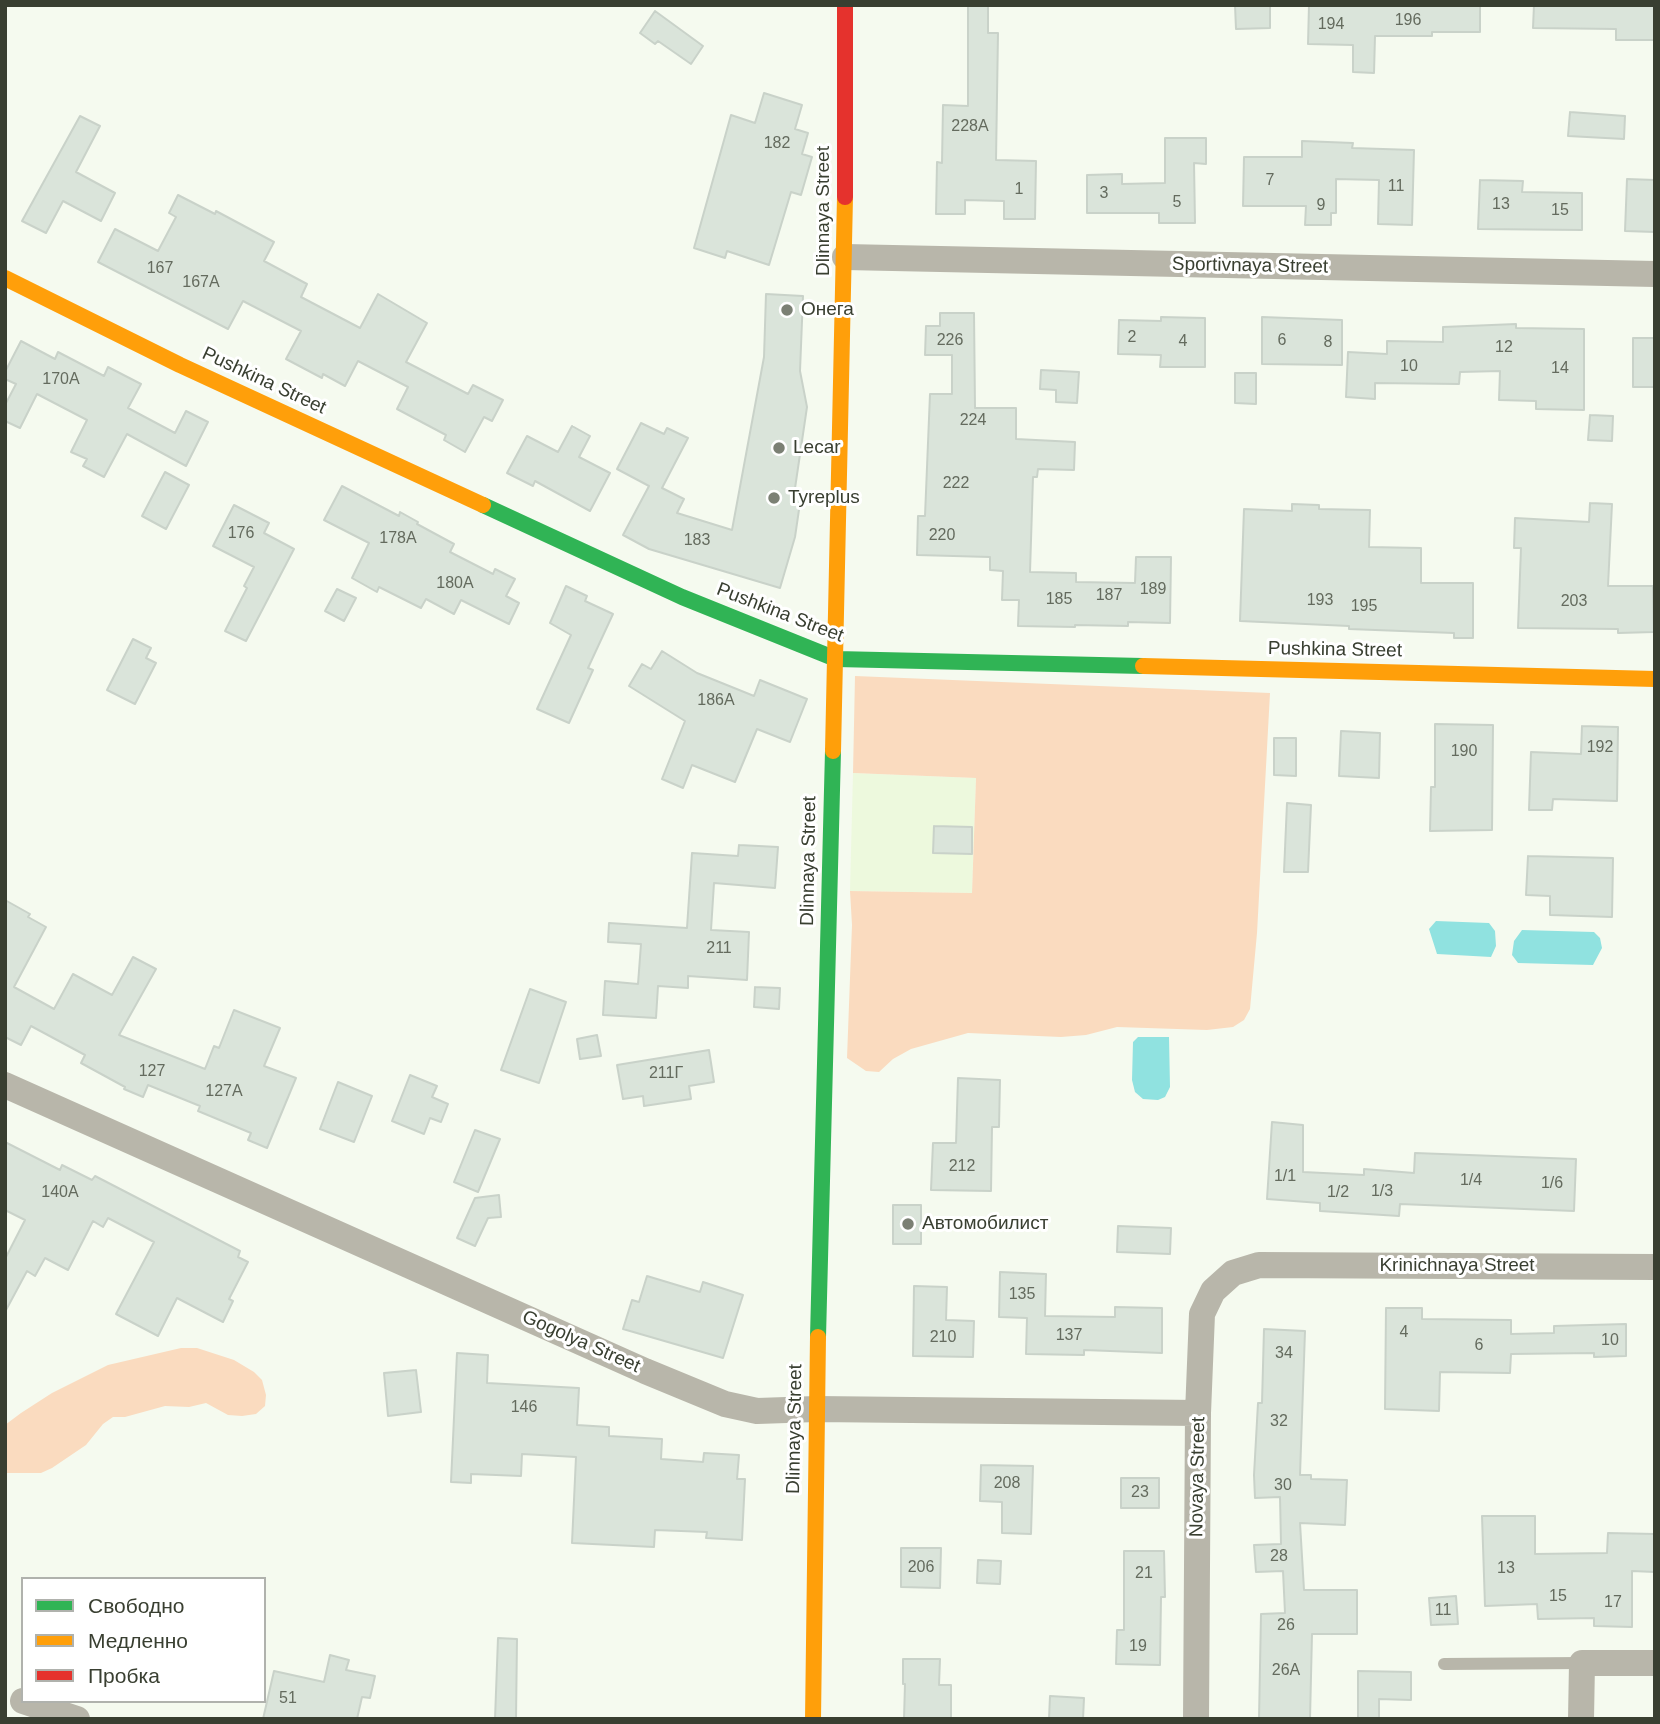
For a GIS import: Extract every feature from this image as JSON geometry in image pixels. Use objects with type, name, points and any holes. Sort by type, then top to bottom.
[{"type":"street","name":"Dlinnaya Street","points":[[813,1719],[816,1409],[845,257],[845,5]]},
{"type":"street","name":"Sportivnaya Street","points":[[845,257],[1655,274]]},
{"type":"street","name":"Pushkina Street","points":[[5,278],[180,366],[657,586],[836,659],[1655,679]]},
{"type":"street","name":"Gogolya Street","points":[[5,1085],[645,1371],[725,1404],[757,1411],[816,1409],[1198,1413]]},
{"type":"street","name":"Krinichnaya Street","points":[[1259,1265],[1655,1267]]},
{"type":"street","name":"Novaya Street","points":[[1195,1719],[1198,1413],[1202,1314],[1213,1291],[1233,1272],[1259,1265]]},
{"type":"street","points":[[1581,1719],[1582,1664],[1655,1663]]},
{"type":"street","points":[[29,1703],[77,1719]]},
{"type":"lane","points":[[1444,1664],[1582,1664]]},
{"type":"shaded area","points":[[855,676],[1270,693],[1257,933],[1250,1009],[1244,1020],[1233,1027],[1207,1030],[1117,1027],[1086,1035],[1061,1037],[968,1033],[911,1049],[893,1059],[879,1072],[866,1071],[847,1058],[852,925],[850,891],[972,893],[976,778],[853,773]]},
{"type":"shaded area","points":[[853,773],[976,778],[972,893],[850,891]]},
{"type":"shaded area","points":[[181,1348],[197,1348],[234,1360],[254,1372],[262,1380],[266,1395],[265,1406],[256,1414],[242,1416],[228,1415],[206,1403],[189,1407],[165,1406],[125,1417],[113,1417],[103,1424],[86,1445],[52,1468],[41,1473],[5,1473],[5,1425],[21,1413],[52,1393],[108,1365]]},
{"type":"water","points":[[1436,921],[1489,923],[1495,931],[1496,946],[1491,957],[1437,954],[1429,929]]},
{"type":"water","points":[[1522,930],[1594,932],[1600,938],[1602,948],[1593,965],[1518,963],[1512,955],[1514,941]]},
{"type":"water","points":[[1138,1037],[1169,1037],[1170,1087],[1165,1097],[1158,1100],[1143,1099],[1135,1092],[1132,1080],[1133,1042]]},
{"type":"building","points":[[968,5],[988,5],[988,33],[998,33],[996,160],[1036,161],[1035,219],[1004,219],[1004,201],[965,200],[965,214],[936,214],[937,162],[942,163],[943,105],[968,106]]},
{"type":"building","points":[[1235,5],[1270,5],[1270,28],[1236,29]]},
{"type":"building","points":[[1309,5],[1480,5],[1480,32],[1432,32],[1432,36],[1375,36],[1374,73],[1353,72],[1353,45],[1308,44]]},
{"type":"building","points":[[1534,5],[1655,5],[1655,40],[1616,40],[1616,29],[1533,28]]},
{"type":"building","points":[[655,11],[703,46],[691,64],[658,41],[655,44],[640,33]]},
{"type":"building","points":[[764,93],[802,105],[795,129],[808,133],[802,154],[812,157],[801,195],[791,192],[769,265],[727,251],[725,258],[694,248],[731,115],[755,123]]},
{"type":"building","points":[[1570,112],[1625,116],[1624,139],[1568,136]]},
{"type":"building","points":[[80,116],[100,126],[76,172],[115,193],[101,221],[63,201],[46,233],[22,221]]},
{"type":"building","points":[[1165,138],[1206,138],[1206,164],[1194,163],[1195,223],[1159,223],[1159,213],[1087,213],[1087,175],[1122,174],[1122,184],[1165,183]]},
{"type":"building","points":[[1302,141],[1353,143],[1352,148],[1414,150],[1412,225],[1378,224],[1379,180],[1336,179],[1336,213],[1331,213],[1331,225],[1305,225],[1306,206],[1243,206],[1244,157],[1302,157]]},
{"type":"building","points":[[1627,179],[1655,180],[1655,232],[1625,231]]},
{"type":"building","points":[[1480,180],[1523,181],[1522,192],[1582,193],[1582,230],[1478,229]]},
{"type":"building","points":[[178,195],[215,214],[216,211],[274,242],[264,261],[307,284],[301,297],[360,328],[378,294],[427,323],[406,362],[468,394],[473,385],[503,400],[492,421],[484,417],[465,452],[444,440],[446,435],[397,409],[408,387],[358,361],[345,386],[323,374],[322,378],[286,359],[301,331],[243,301],[228,329],[98,262],[115,229],[158,251],[176,217],[169,213]]},
{"type":"building","points":[[766,294],[803,296],[800,371],[807,407],[794,495],[801,496],[795,537],[780,588],[649,549],[623,535],[649,486],[617,469],[641,423],[664,434],[667,428],[688,438],[662,488],[684,499],[677,513],[732,530],[764,357]]},
{"type":"building","points":[[940,313],[974,313],[975,408],[1016,408],[1016,439],[1075,442],[1074,470],[1038,469],[1037,477],[1033,477],[1030,572],[1076,573],[1076,582],[1135,583],[1136,557],[1171,557],[1170,623],[1128,622],[1128,626],[1018,626],[1019,600],[1002,600],[1003,571],[990,570],[990,557],[917,555],[918,516],[925,516],[930,394],[952,394],[952,355],[925,355],[926,326],[940,326]]},
{"type":"building","points":[[1161,317],[1205,318],[1205,367],[1160,367],[1161,355],[1118,354],[1119,320],[1161,321]]},
{"type":"building","points":[[1262,317],[1342,320],[1342,365],[1262,364]]},
{"type":"building","points":[[1516,324],[1516,328],[1584,329],[1584,410],[1536,409],[1536,401],[1499,400],[1500,371],[1460,372],[1459,384],[1375,383],[1375,399],[1346,397],[1348,352],[1387,354],[1387,341],[1443,342],[1443,327]]},
{"type":"building","points":[[1633,338],[1655,338],[1655,387],[1633,387]]},
{"type":"building","points":[[21,341],[55,359],[58,352],[104,376],[108,367],[141,384],[128,408],[175,433],[186,411],[208,422],[186,466],[127,434],[104,477],[83,466],[87,459],[71,452],[87,420],[37,394],[20,428],[5,421],[5,405],[16,384],[5,379],[5,372]]},
{"type":"building","points":[[1041,370],[1079,372],[1077,403],[1056,402],[1056,390],[1040,389]]},
{"type":"building","points":[[1235,373],[1256,373],[1256,404],[1235,403]]},
{"type":"building","points":[[1590,415],[1613,416],[1612,441],[1588,440]]},
{"type":"building","points":[[572,426],[590,436],[579,457],[610,473],[590,511],[535,481],[533,486],[507,473],[527,436],[558,452]]},
{"type":"building","points":[[165,472],[189,485],[166,529],[142,516]]},
{"type":"building","points":[[342,486],[399,516],[400,512],[454,544],[450,552],[493,574],[495,569],[515,579],[506,596],[519,603],[509,624],[461,600],[454,614],[426,599],[421,608],[379,587],[377,592],[352,578],[369,543],[324,520]]},
{"type":"building","points":[[1590,503],[1612,504],[1608,586],[1653,586],[1654,632],[1518,628],[1521,548],[1514,548],[1515,518],[1589,522]]},
{"type":"building","points":[[1292,504],[1319,505],[1319,509],[1370,510],[1369,547],[1421,548],[1421,583],[1473,583],[1473,638],[1454,638],[1454,633],[1240,621],[1244,509],[1292,511]]},
{"type":"building","points":[[234,505],[269,523],[264,533],[294,549],[246,641],[225,631],[247,588],[244,586],[254,567],[213,546]]},
{"type":"building","points":[[566,586],[587,596],[585,601],[613,614],[588,668],[593,670],[569,723],[537,709],[571,635],[550,623]]},
{"type":"building","points":[[337,589],[356,598],[344,621],[325,611]]},
{"type":"building","points":[[133,639],[151,648],[146,658],[156,663],[135,704],[107,690]]},
{"type":"building","points":[[662,651],[697,673],[754,696],[760,680],[807,699],[790,742],[757,729],[735,782],[692,765],[683,788],[662,779],[685,721],[629,686],[642,664],[651,669]]},
{"type":"building","points":[[1435,724],[1493,725],[1492,830],[1430,831],[1431,787],[1435,787]]},
{"type":"building","points":[[1582,726],[1618,727],[1617,801],[1553,799],[1552,810],[1529,810],[1531,752],[1581,754]]},
{"type":"building","points":[[1341,731],[1380,733],[1379,778],[1339,776]]},
{"type":"building","points":[[1274,738],[1296,738],[1296,776],[1274,775]]},
{"type":"building","points":[[1287,803],[1311,805],[1308,872],[1284,872]]},
{"type":"building","points":[[934,826],[972,827],[972,854],[933,853]]},
{"type":"building","points":[[739,845],[778,847],[775,888],[714,883],[711,930],[749,932],[747,980],[688,976],[688,988],[658,986],[656,1018],[603,1015],[605,981],[638,984],[641,944],[608,942],[609,923],[687,928],[692,853],[738,856]]},
{"type":"building","points":[[1528,856],[1613,858],[1612,917],[1550,915],[1550,896],[1526,895]]},
{"type":"building","points":[[5,900],[46,927],[14,987],[54,1009],[73,974],[112,995],[133,957],[156,969],[119,1035],[205,1069],[214,1046],[219,1048],[234,1010],[280,1028],[264,1066],[296,1078],[267,1148],[248,1140],[251,1133],[198,1111],[200,1106],[148,1085],[143,1097],[124,1089],[125,1087],[81,1063],[85,1055],[31,1026],[21,1045],[5,1037]]},
{"type":"building","points":[[755,987],[780,988],[779,1009],[754,1007]]},
{"type":"building","points":[[530,989],[566,1002],[539,1083],[501,1070]]},
{"type":"building","points":[[597,1035],[601,1056],[580,1059],[577,1039]]},
{"type":"building","points":[[709,1050],[714,1082],[689,1086],[691,1099],[644,1106],[643,1096],[623,1099],[617,1065]]},
{"type":"building","points":[[410,1075],[437,1086],[432,1097],[448,1104],[441,1122],[430,1118],[424,1134],[392,1121]]},
{"type":"building","points":[[958,1078],[1000,1080],[999,1127],[992,1127],[991,1191],[931,1190],[933,1143],[956,1143]]},
{"type":"building","points":[[338,1082],[372,1096],[354,1142],[320,1129]]},
{"type":"building","points":[[1272,1122],[1303,1125],[1303,1172],[1364,1175],[1364,1169],[1414,1173],[1415,1153],[1576,1159],[1574,1211],[1400,1204],[1399,1216],[1320,1211],[1320,1203],[1267,1199]]},
{"type":"building","points":[[475,1130],[500,1139],[478,1192],[454,1182]]},
{"type":"building","points":[[5,1142],[60,1170],[62,1165],[92,1180],[95,1176],[240,1251],[238,1257],[248,1262],[229,1299],[233,1301],[223,1322],[177,1298],[158,1336],[116,1314],[154,1242],[108,1218],[103,1227],[93,1221],[68,1270],[45,1258],[35,1276],[27,1271],[5,1312],[5,1259],[25,1220],[5,1210]]},
{"type":"building","points":[[499,1195],[501,1217],[488,1218],[475,1246],[457,1238],[475,1198]]},
{"type":"building","points":[[893,1205],[921,1205],[921,1244],[893,1244]]},
{"type":"building","points":[[1118,1226],[1171,1228],[1170,1254],[1117,1252]]},
{"type":"building","points":[[1000,1272],[1046,1274],[1045,1316],[1115,1317],[1115,1307],[1162,1308],[1162,1353],[1084,1350],[1084,1355],[1026,1354],[1027,1318],[999,1317]]},
{"type":"building","points":[[647,1276],[700,1292],[703,1282],[743,1295],[723,1358],[623,1329],[632,1300],[639,1302]]},
{"type":"building","points":[[914,1286],[947,1287],[946,1320],[974,1321],[973,1357],[913,1356]]},
{"type":"building","points":[[1386,1308],[1422,1308],[1422,1319],[1511,1320],[1511,1334],[1554,1333],[1554,1326],[1626,1324],[1626,1356],[1594,1357],[1594,1353],[1511,1354],[1510,1373],[1440,1372],[1439,1411],[1385,1409]]},
{"type":"building","points":[[1264,1329],[1305,1331],[1300,1475],[1311,1475],[1311,1479],[1347,1480],[1345,1525],[1300,1523],[1304,1590],[1357,1590],[1357,1634],[1312,1634],[1310,1719],[1259,1719],[1261,1614],[1285,1613],[1283,1571],[1256,1572],[1254,1545],[1281,1544],[1280,1497],[1255,1498],[1254,1475],[1258,1403],[1262,1403]]},
{"type":"building","points":[[457,1353],[488,1355],[487,1383],[579,1388],[577,1425],[609,1427],[609,1436],[662,1439],[661,1459],[703,1462],[704,1453],[739,1455],[737,1479],[745,1479],[742,1540],[706,1538],[707,1532],[655,1530],[654,1547],[572,1543],[576,1457],[522,1454],[521,1476],[471,1474],[471,1483],[451,1482]]},
{"type":"building","points":[[416,1370],[421,1412],[388,1416],[384,1373]]},
{"type":"building","points":[[981,1465],[1033,1466],[1031,1534],[1002,1533],[1002,1502],[980,1501]]},
{"type":"building","points":[[1121,1478],[1159,1478],[1159,1508],[1121,1508]]},
{"type":"building","points":[[1482,1516],[1535,1516],[1535,1554],[1607,1553],[1608,1533],[1655,1534],[1655,1572],[1632,1571],[1632,1627],[1594,1626],[1594,1618],[1538,1619],[1537,1604],[1485,1606]]},
{"type":"building","points":[[901,1548],[941,1548],[940,1588],[901,1587]]},
{"type":"building","points":[[1124,1551],[1164,1551],[1165,1597],[1161,1597],[1160,1665],[1116,1664],[1117,1630],[1124,1630]]},
{"type":"building","points":[[978,1560],[1001,1561],[1000,1584],[977,1583]]},
{"type":"building","points":[[1456,1596],[1458,1624],[1431,1625],[1429,1598]]},
{"type":"building","points":[[498,1638],[517,1639],[516,1719],[495,1719]]},
{"type":"building","points":[[330,1655],[349,1660],[346,1670],[375,1676],[370,1698],[362,1697],[357,1719],[263,1719],[274,1671],[324,1682]]},
{"type":"building","points":[[903,1659],[940,1659],[939,1685],[951,1685],[951,1719],[904,1719]]},
{"type":"building","points":[[1358,1671],[1411,1672],[1411,1700],[1379,1699],[1379,1719],[1358,1719]]},
{"type":"building","points":[[1050,1696],[1084,1698],[1083,1719],[1049,1719]]},
{"type":"traffic: fast","points":[[483,505],[682,597],[836,659],[1143,666]]},
{"type":"traffic: fast","points":[[818,1337],[833,751]]},
{"type":"traffic: slow","points":[[833,751],[845,197]]},
{"type":"traffic: slow","points":[[5,278],[180,365],[483,505]]},
{"type":"traffic: slow","points":[[1143,666],[1655,679]]},
{"type":"traffic: slow","points":[[813,1719],[818,1337]]},
{"type":"traffic: jam","points":[[845,5],[845,197]]},
{"type":"place","name":"Онега","points":[[787,310]]},
{"type":"place","name":"Lecar","points":[[779,448]]},
{"type":"place","name":"Tyreplus","points":[[774,498]]},
{"type":"place","name":"Автомобилист","points":[[908,1224]]}]
